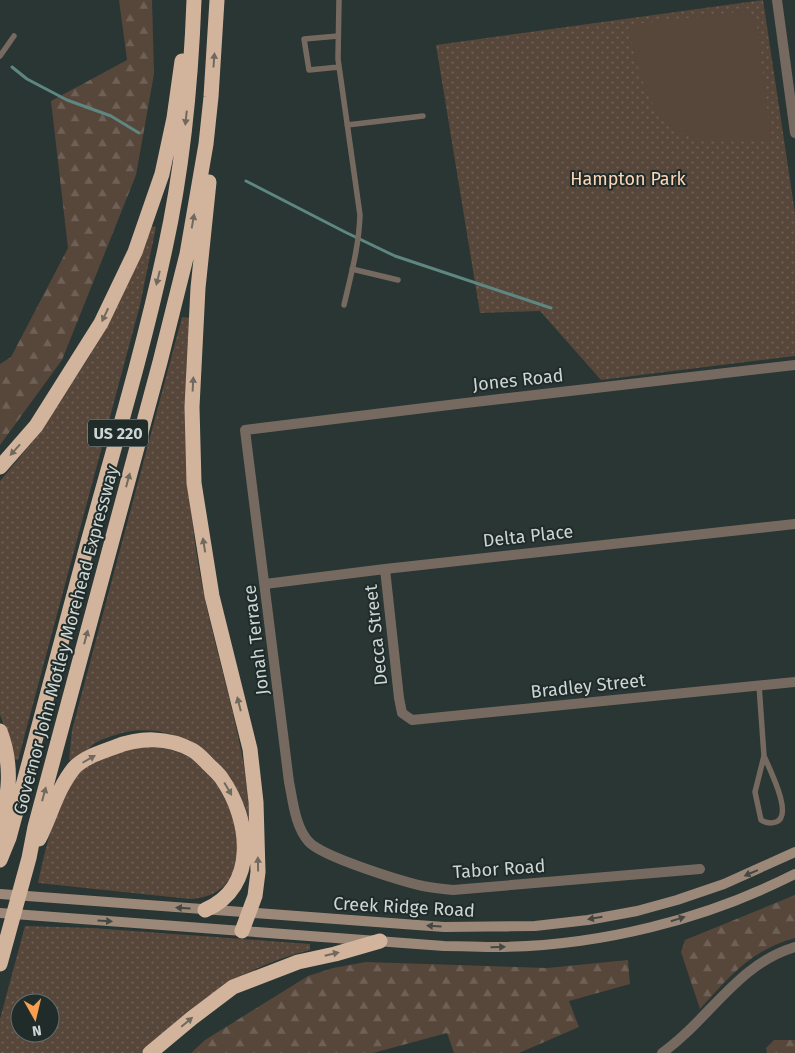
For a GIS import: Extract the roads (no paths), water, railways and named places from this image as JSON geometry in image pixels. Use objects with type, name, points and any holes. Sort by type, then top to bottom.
[{"type":"highway","points":[[0,467],[36,426],[102,324],[135,252],[162,174],[174,118],[190,0]]},
{"type":"highway","name":"Governor John Motley Morehead Expressway","points":[[0,859],[9,838],[112,456],[165,248],[179,174],[185,129],[194,0]]},
{"type":"highway","name":"Governor John Motley Morehead Expressway","points":[[0,964],[177,298],[187,254],[206,144],[217,0]]},
{"type":"highway","points":[[206,144],[210,175],[198,288],[192,407],[194,483],[212,596],[250,748],[256,802],[258,872],[250,912],[242,931]]},
{"type":"highway","points":[[0,731],[9,765],[9,791],[0,835]]},
{"type":"highway","points":[[29,858],[46,826],[58,792],[75,767],[92,756],[140,740],[159,740],[175,743],[193,750],[222,778],[235,801],[243,832],[245,856],[242,873],[224,897],[215,906],[205,910]]},
{"type":"highway","points":[[0,848],[0,859]]},
{"type":"highway","points":[[150,1053],[233,987],[298,962],[380,941]]},
{"type":"main road","name":"Creek Ridge Road","points":[[0,894],[444,927],[534,926],[637,911],[677,900],[724,884],[795,852]]},
{"type":"main road","name":"Creek Ridge Road","points":[[0,913],[444,946],[498,947],[551,944],[606,936],[660,925],[745,897],[795,874]]},
{"type":"street","points":[[777,0],[795,133]]},
{"type":"street","name":"Jones Road","points":[[245,430],[795,365]]},
{"type":"street","name":"Jonah Terrace","points":[[245,430],[289,782],[299,826],[309,842]]},
{"type":"street","name":"Delta Place","points":[[265,584],[384,569],[795,524]]},
{"type":"street","name":"Decca Street","points":[[384,569],[399,698]]},
{"type":"street","name":"Bradley Street","points":[[399,698],[402,713],[412,720],[795,682]]},
{"type":"street","name":"Tabor Road","points":[[309,842],[323,852],[366,868],[423,886],[453,890],[700,869]]},
{"type":"street","points":[[664,1052],[679,1041],[736,981],[771,956],[795,947]]},
{"type":"lane","points":[[339,0],[339,66],[360,215],[359,235],[344,305]]},
{"type":"lane","points":[[0,56],[14,36]]},
{"type":"lane","points":[[338,36],[304,40],[309,70],[339,66]]},
{"type":"lane","points":[[347,125],[423,116]]},
{"type":"lane","points":[[352,269],[398,280]]},
{"type":"lane","points":[[758,686],[764,756],[779,791],[783,814],[780,821],[774,823],[766,823],[761,820],[755,792],[764,756]]},
{"type":"waterway","points":[[12,67],[27,79],[67,100],[111,116],[139,133]]},
{"type":"waterway","points":[[246,181],[395,256],[551,308]]},
{"type":"park label","name":"Hampton Park","points":[[628,179]]}]
